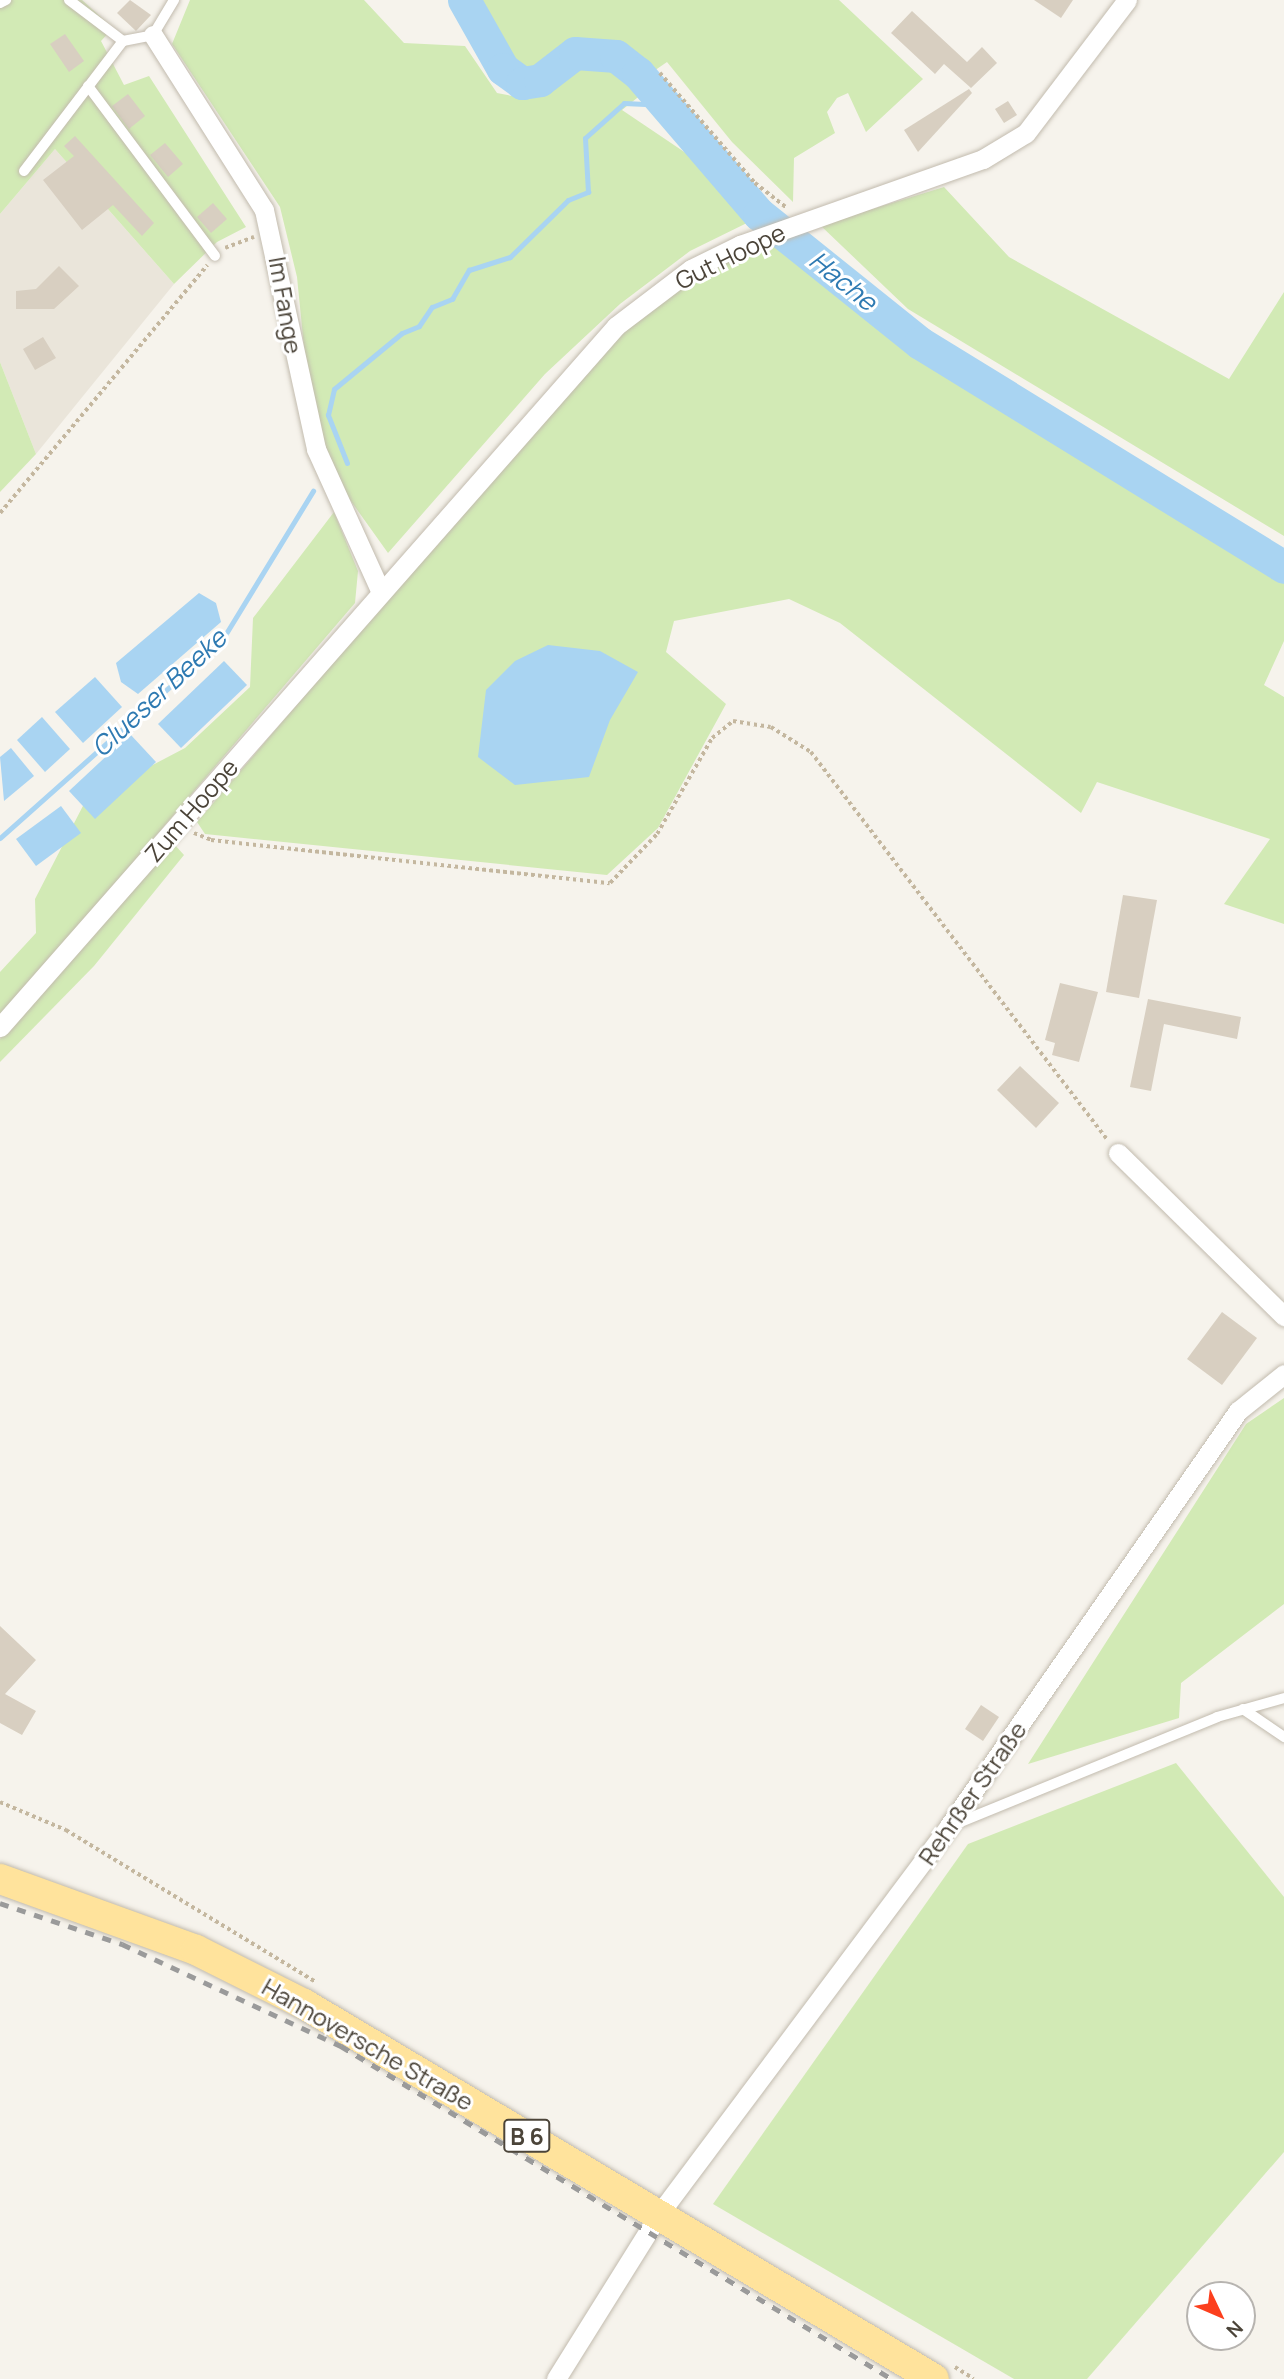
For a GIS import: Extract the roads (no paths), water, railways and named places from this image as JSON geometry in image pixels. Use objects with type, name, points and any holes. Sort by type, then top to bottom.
[{"type":"main road","name":"Hannoversche Straße","points":[[0,1879],[159,1934],[304,2004],[934,2379]]},
{"type":"street","name":"Gut Hoope","points":[[381,592],[616,326],[691,269],[761,237],[983,159],[1026,133],[1127,0]]},
{"type":"street","name":"Im Fange","points":[[153,36],[244,173],[272,230],[316,449],[381,592]]},
{"type":"street","name":"Zum Hoope","points":[[0,1027],[381,592]]},
{"type":"street","points":[[1118,1153],[1284,1316]]},
{"type":"street","name":"Rehrßer Straße","points":[[556,2379],[659,2214],[949,1826],[1238,1411],[1284,1374]]},
{"type":"lane","points":[[0,3],[6,0]]},
{"type":"lane","points":[[69,0],[122,41]]},
{"type":"lane","points":[[24,171],[122,41],[153,36],[174,0]]},
{"type":"lane","points":[[88,86],[215,256]]},
{"type":"lane","points":[[949,1826],[1243,1709],[1284,1698]]},
{"type":"lane","points":[[1243,1709],[1284,1737]]},
{"type":"water","points":[[199,593],[216,603],[221,622],[138,694],[121,682],[116,663]]},
{"type":"water","points":[[548,645],[600,651],[638,672],[610,720],[589,777],[515,785],[478,757],[486,690],[515,661]]},
{"type":"water","points":[[224,661],[247,685],[181,748],[158,724]]},
{"type":"water","points":[[95,677],[122,707],[83,743],[55,712]]},
{"type":"water","points":[[42,717],[70,749],[45,772],[17,740]]},
{"type":"water","points":[[130,734],[156,762],[95,819],[69,791]]},
{"type":"water","points":[[11,748],[34,776],[4,801],[0,757]]},
{"type":"water","points":[[61,806],[81,833],[36,866],[16,839]]},
{"type":"waterway","name":"Hache","points":[[464,0],[503,69],[522,83],[540,80],[575,53],[616,56],[638,73],[759,214],[920,343],[1284,567]]},
{"type":"waterway","name":"Clueser Beeke","points":[[347,463],[328,415],[334,389],[402,333],[419,326],[432,307],[452,299],[469,270],[510,257],[568,200],[588,192],[585,138],[624,103],[666,105]]},
{"type":"waterway","name":"Clueser Beeke","points":[[0,838],[222,640],[313,491]]},
{"type":"railway","points":[[0,1903],[122,1944],[341,2046],[892,2379]]}]
